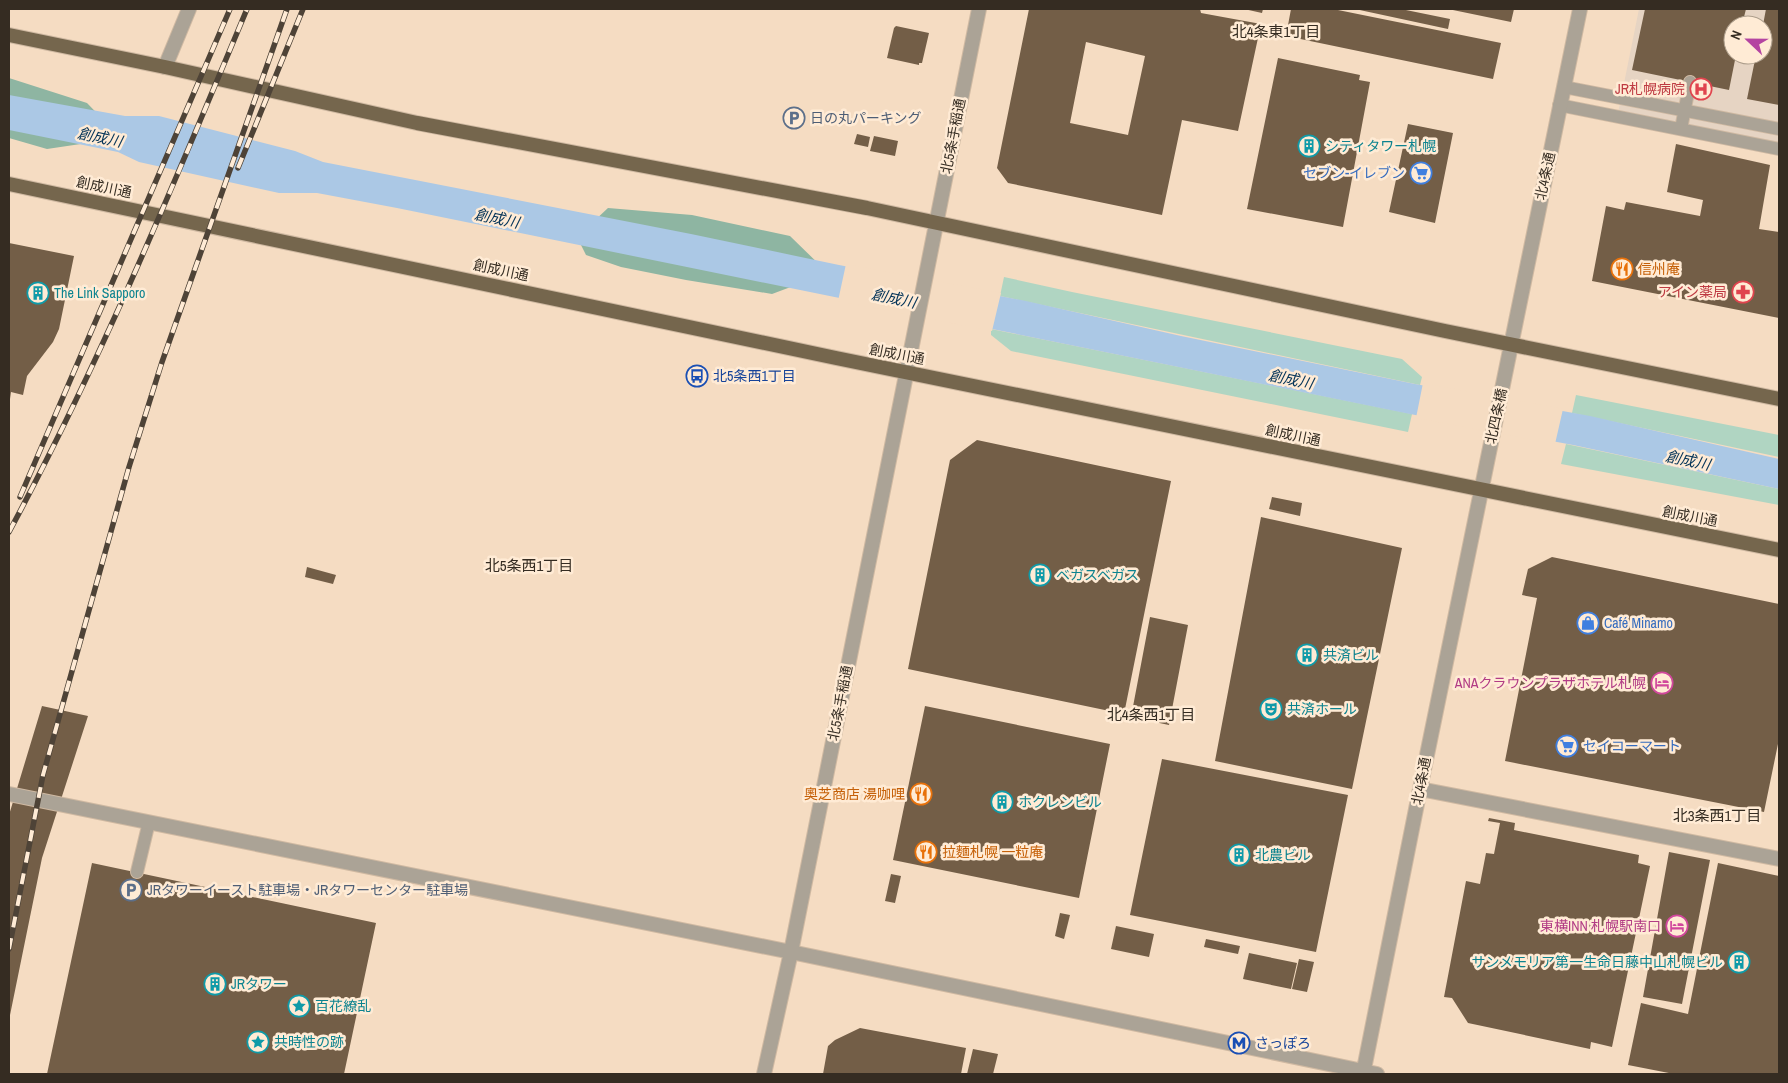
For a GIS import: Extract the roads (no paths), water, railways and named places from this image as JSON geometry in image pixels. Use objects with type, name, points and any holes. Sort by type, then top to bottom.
[{"type":"highway","points":[[9,35],[165,66],[417,123],[936,222],[1435,329],[1779,399]]},
{"type":"highway","name":"創成川通","points":[[9,184],[1481,491],[1779,550]]},
{"type":"street","points":[[165,66],[189,9]]},
{"type":"street","name":"北5条手稲通","points":[[764,1074],[791,952],[979,9]]},
{"type":"street","name":"北4条通","points":[[1504,380],[1580,9]]},
{"type":"street","name":"北四条橋","points":[[1481,491],[1504,380]]},
{"type":"street","name":"北4条通","points":[[1368,1073],[1420,789],[1481,491]]},
{"type":"street","points":[[1420,789],[1779,859]]},
{"type":"street","points":[[9,794],[791,952],[1368,1073]]},
{"type":"lane","points":[[1681,129],[1690,82]]},
{"type":"lane","points":[[1564,87],[1779,129]]},
{"type":"lane","points":[[1559,105],[1779,149]]},
{"type":"lane","points":[[137,872],[149,822]]},
{"type":"water","name":"創成川","points":[[9,95],[125,116],[159,116],[295,151],[323,162],[1026,301],[1181,336],[1415,384],[1590,416],[1779,459],[1779,489],[1573,445],[1410,414],[397,208],[317,193],[279,193],[139,162],[118,152],[9,130]]},
{"type":"railway","points":[[20,497],[230,9]]},
{"type":"railway","points":[[9,532],[105,339],[247,9]]},
{"type":"railway","points":[[9,949],[43,775],[129,467],[162,362],[287,9]]},
{"type":"railway","points":[[238,168],[303,9]]},
{"type":"place","name":"JR札幌病院","points":[[1701,89]]},
{"type":"place","name":"日の丸パーキング","points":[[794,118]]},
{"type":"place","name":"シティタワー札幌","points":[[1309,146]]},
{"type":"place","name":"セブン-イレブン","points":[[1421,173]]},
{"type":"place","name":"信州庵","points":[[1622,269]]},
{"type":"place","name":"アイン薬局","points":[[1743,292]]},
{"type":"place","name":"The Link Sapporo","points":[[38,293]]},
{"type":"place","name":"北5条西1丁目","points":[[697,376]]},
{"type":"place","name":"ベガスベガス","points":[[1040,575]]},
{"type":"place","name":"Café Minamo","points":[[1588,623]]},
{"type":"place","name":"共済ビル","points":[[1307,655]]},
{"type":"place","name":"ANAクラウンプラザホテル札幌","points":[[1662,683]]},
{"type":"place","name":"共済ホール","points":[[1271,709]]},
{"type":"place","name":"セイコーマート","points":[[1567,746]]},
{"type":"place","name":"奧芝商店 湯咖哩","points":[[921,794]]},
{"type":"place","name":"ホクレンビル","points":[[1002,802]]},
{"type":"place","name":"拉麵札幌 一粒庵","points":[[926,852]]},
{"type":"place","name":"北農ビル","points":[[1239,855]]},
{"type":"place","name":"JRタワーイースト駐車場・JRタワーセンター駐車場","points":[[131,890]]},
{"type":"place","name":"東横INN 札幌駅南口","points":[[1677,926]]},
{"type":"place","name":"サンメモリア第一生命日藤中山札幌ビル","points":[[1739,962]]},
{"type":"place","name":"JRタワー","points":[[215,984]]},
{"type":"place","name":"百花繚乱","points":[[299,1006]]},
{"type":"place","name":"共時性の跡","points":[[258,1042]]},
{"type":"place","name":"さっぽろ","points":[[1239,1043]]},
{"type":"district","name":"北4条東1丁目","points":[[1276,31]]},
{"type":"district","name":"北5条西1丁目","points":[[529,565]]},
{"type":"district","name":"北4条西1丁目","points":[[1151,714]]},
{"type":"district","name":"北3条西1丁目","points":[[1717,815]]}]
